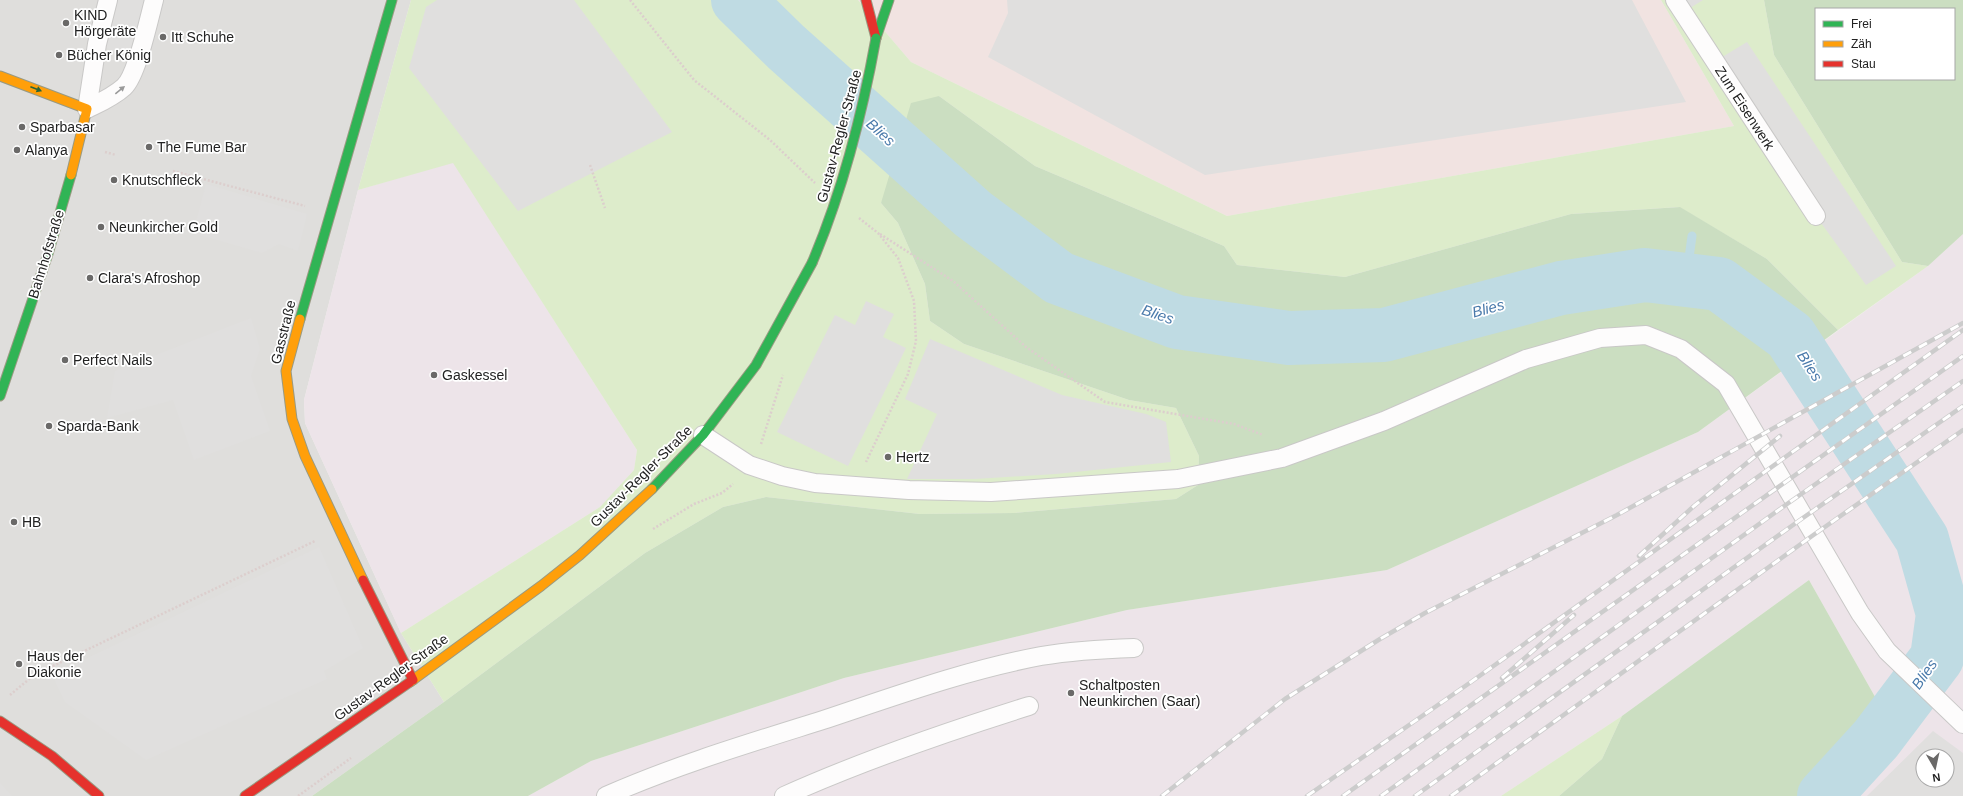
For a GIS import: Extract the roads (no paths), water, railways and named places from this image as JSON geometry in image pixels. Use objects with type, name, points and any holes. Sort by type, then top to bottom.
[{"type":"street","name":"Gasstraße","points":[[392,0],[331,213],[294,335],[286,371],[292,419],[305,456],[338,530],[413,680]]},
{"type":"street","name":"Gustav-Regler-Straße","points":[[866,0],[876,38]]},
{"type":"street","name":"Gustav-Regler-Straße","points":[[245,796],[413,680],[580,555],[640,502],[703,435],[756,365],[812,263],[825,235],[851,155],[871,72],[876,38],[888,0]]},
{"type":"street","points":[[0,76],[87,110]]},
{"type":"street","name":"Bahnhofstraße","points":[[0,396],[46,256],[79,146],[87,110]]},
{"type":"street","points":[[0,721],[39,745],[70,768],[99,796]]},
{"type":"lane","name":"Bahnhofstraße","points":[[87,110],[96,52],[108,0]]},
{"type":"lane","points":[[87,110],[111,97],[125,86],[137,60],[154,0]]},
{"type":"lane","name":"Zum Eisenwerk","points":[[1675,0],[1816,216]]},
{"type":"lane","points":[[703,435],[749,465],[782,476],[808,482],[853,487],[991,492],[1178,479],[1282,458],[1384,421],[1526,359],[1600,338],[1646,336],[1681,349],[1726,384],[1860,613],[1887,651],[1959,720]]},
{"type":"lane","points":[[606,796],[637,782],[729,750],[959,675],[1041,656],[1106,649],[1134,648]]},
{"type":"lane","points":[[784,796],[842,770],[905,746],[1029,706]]},
{"type":"waterway","name":"Blies","points":[[738,0],[786,47],[973,214],[1059,278],[1177,322],[1289,338],[1384,335],[1561,288],[1645,275],[1719,284],[1790,336],[1922,539],[1943,614],[1937,658],[1876,739],[1824,796]]},
{"type":"waterway","points":[[1686,280],[1692,236]]},
{"type":"railway","points":[[1162,796],[1285,699],[1380,639],[1425,613],[1617,515],[1963,323]]},
{"type":"railway","points":[[1307,796],[1471,682],[1963,330]]},
{"type":"railway","points":[[1343,796],[1963,356]]},
{"type":"railway","points":[[1381,796],[1787,504],[1963,381]]},
{"type":"railway","points":[[1415,796],[1800,520],[1963,406]]},
{"type":"railway","points":[[1451,796],[1812,536],[1963,430]]},
{"type":"railway","points":[[1639,556],[1694,506],[1780,436]]},
{"type":"railway","points":[[1502,678],[1574,615]]},
{"type":"place","name":"KIND Hörgeräte","points":[[66,23]]},
{"type":"place","name":"Itt Schuhe","points":[[163,37]]},
{"type":"place","name":"Bücher König","points":[[59,55]]},
{"type":"place","name":"Sparbasar","points":[[22,127]]},
{"type":"place","name":"The Fume Bar","points":[[149,147]]},
{"type":"place","name":"Alanya","points":[[17,150]]},
{"type":"place","name":"Knutschfleck","points":[[114,180]]},
{"type":"place","name":"Neunkircher Gold","points":[[101,227]]},
{"type":"place","name":"Clara's Afroshop","points":[[90,278]]},
{"type":"place","name":"Perfect Nails","points":[[65,360]]},
{"type":"place","name":"Gaskessel","points":[[434,375]]},
{"type":"place","name":"Sparda-Bank","points":[[49,426]]},
{"type":"place","name":"Hertz","points":[[888,457]]},
{"type":"place","name":"HB","points":[[14,522]]},
{"type":"place","name":"Haus der Diakonie","points":[[19,664]]},
{"type":"place","name":"Schaltposten Neunkirchen (Saar)","points":[[1071,693]]}]
